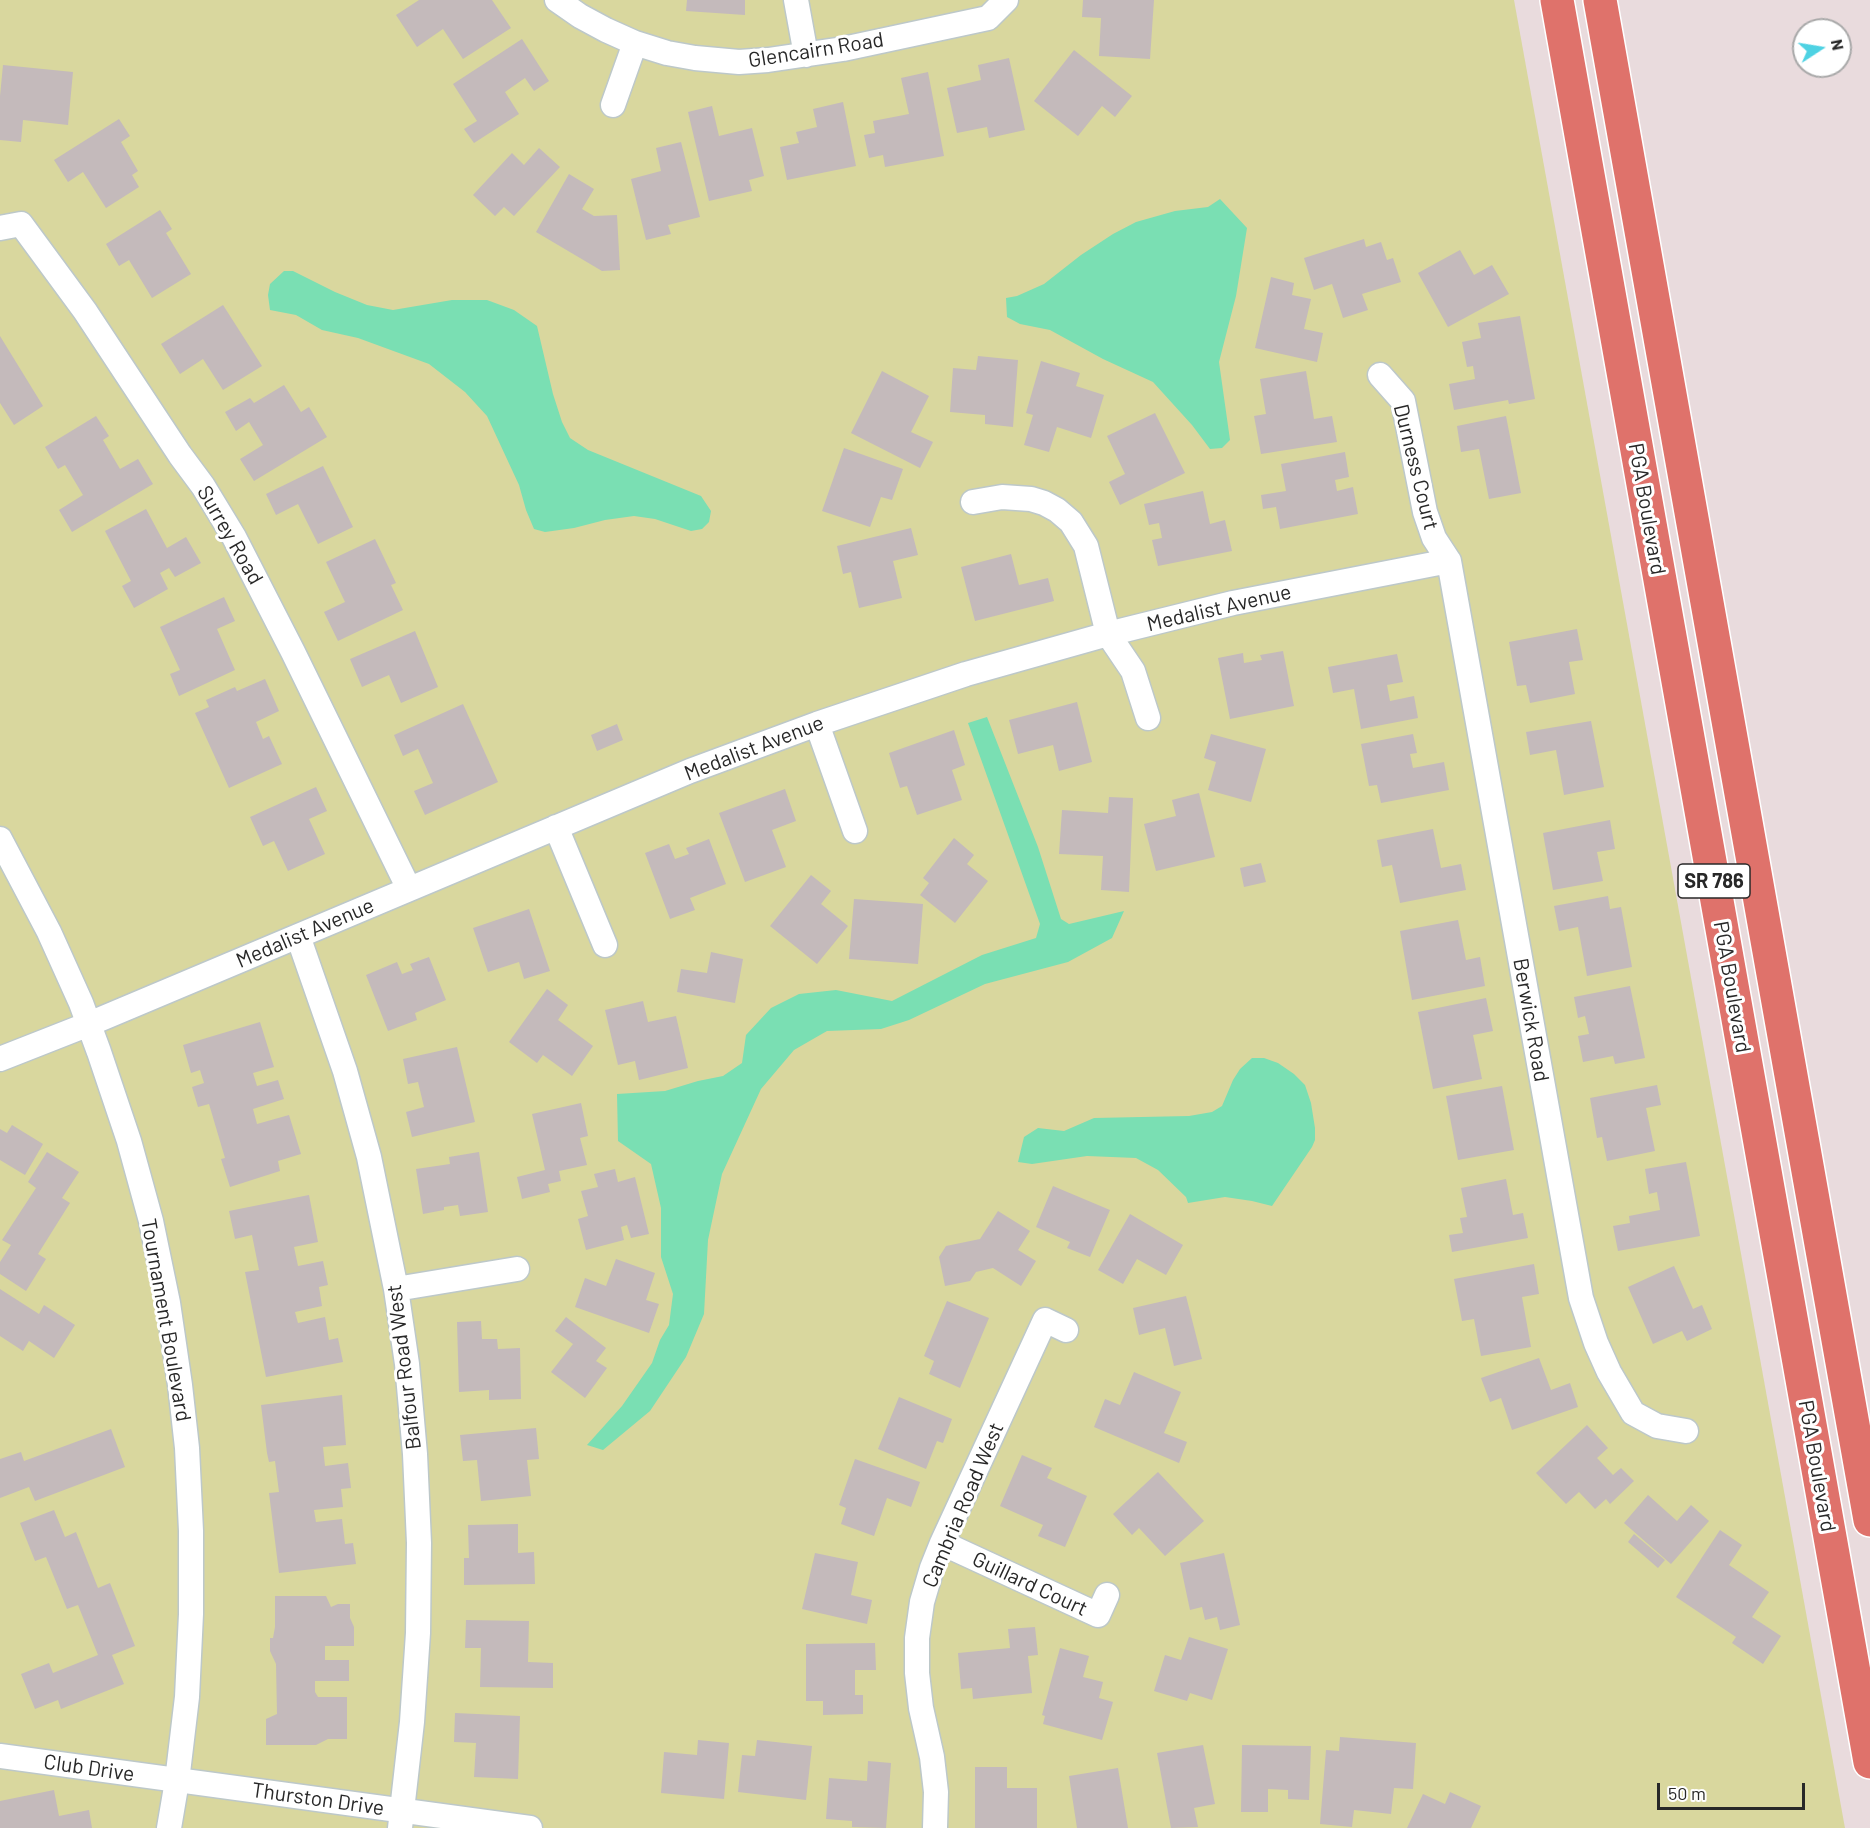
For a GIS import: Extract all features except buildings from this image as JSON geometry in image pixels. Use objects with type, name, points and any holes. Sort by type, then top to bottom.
[{"type":"main road","name":"PGA Boulevard","points":[[1557,0],[1870,1762]]},
{"type":"main road","name":"PGA Boulevard","points":[[1600,0],[1870,1520]]},
{"type":"street","name":"Glencairn Road","points":[[557,0],[580,16],[635,43],[667,53],[728,61],[768,60],[843,49],[988,18],[1006,0]]},
{"type":"street","points":[[796,0],[806,55]]},
{"type":"street","points":[[613,105],[635,43]]},
{"type":"street","name":"Surrey Road","points":[[0,228],[21,224],[85,311],[203,486],[234,537],[293,652],[409,889]]},
{"type":"street","name":"Durness Court","points":[[1380,375],[1403,401],[1425,512],[1434,538],[1449,561]]},
{"type":"street","points":[[973,502],[1002,497],[1031,499],[1057,510],[1071,522],[1086,546],[1108,634],[1133,671],[1148,718]]},
{"type":"street","name":"Medalist Avenue","points":[[89,1024],[690,771],[817,724],[966,674],[1108,634],[1233,603],[1449,561]]},
{"type":"street","name":"Berwick Road","points":[[1449,561],[1581,1298],[1596,1343],[1633,1413],[1657,1426],[1686,1431]]},
{"type":"street","points":[[817,724],[855,831]]},
{"type":"street","points":[[556,827],[605,945]]},
{"type":"street","name":"Tournament Boulevard","points":[[0,839],[49,932],[89,1024],[129,1141],[151,1221],[168,1303],[187,1448],[191,1531],[191,1614],[187,1697],[169,1828]]},
{"type":"street","name":"Balfour Road West","points":[[298,936],[345,1071],[369,1157],[396,1289],[407,1364],[415,1454],[419,1543],[417,1655],[401,1819]]},
{"type":"street","points":[[0,1059],[89,1024]]},
{"type":"street","points":[[396,1289],[517,1269]]},
{"type":"street","name":"Cambria Road West","points":[[935,1828],[936,1792],[932,1757],[916,1673],[917,1638],[922,1602],[942,1543],[1045,1320],[1066,1330]]},
{"type":"street","name":"Guillard Court","points":[[942,1543],[1098,1616],[1107,1595]]},
{"type":"street","name":"Club Drive","points":[[0,1756],[177,1780]]},
{"type":"street","name":"Thurston Drive","points":[[177,1780],[401,1819],[530,1828]]},
{"type":"shaded area","points":[[0,0],[1514,0],[1845,1828],[0,1828]]},
{"type":"shaded area","points":[[1220,199],[1247,228],[1236,296],[1219,362],[1230,440],[1222,448],[1210,449],[1192,425],[1153,382],[1103,359],[1050,330],[1020,324],[1007,317],[1006,298],[1017,296],[1044,284],[1081,255],[1136,222],[1175,211],[1208,207]]},
{"type":"shaded area","points":[[284,271],[293,271],[367,305],[393,310],[452,300],[487,300],[514,310],[537,326],[553,394],[570,438],[588,450],[701,496],[711,511],[709,522],[702,529],[691,531],[655,519],[634,516],[545,532],[534,529],[519,485],[487,416],[465,392],[429,364],[358,338],[322,330],[296,315],[270,310],[268,295],[270,284]]},
{"type":"shaded area","points":[[987,717],[1038,847],[1061,919],[1069,924],[1124,911],[1112,938],[1068,962],[985,984],[909,1020],[881,1029],[827,1031],[794,1050],[761,1089],[722,1174],[708,1240],[704,1314],[686,1357],[650,1411],[603,1450],[587,1445],[622,1406],[652,1363],[660,1340],[669,1325],[673,1294],[661,1257],[661,1208],[651,1164],[618,1141],[617,1094],[665,1091],[723,1076],[742,1063],[746,1035],[771,1008],[799,994],[836,990],[892,1001],[982,955],[1036,938],[1040,924],[968,723]]},
{"type":"shaded area","points":[[1252,1058],[1264,1058],[1278,1063],[1305,1085],[1315,1128],[1315,1140],[1312,1147],[1272,1206],[1225,1197],[1188,1203],[1186,1197],[1158,1170],[1136,1158],[1087,1156],[1032,1164],[1018,1162],[1024,1137],[1038,1128],[1064,1131],[1094,1118],[1189,1116],[1212,1112],[1222,1106],[1233,1080],[1240,1069]]}]
